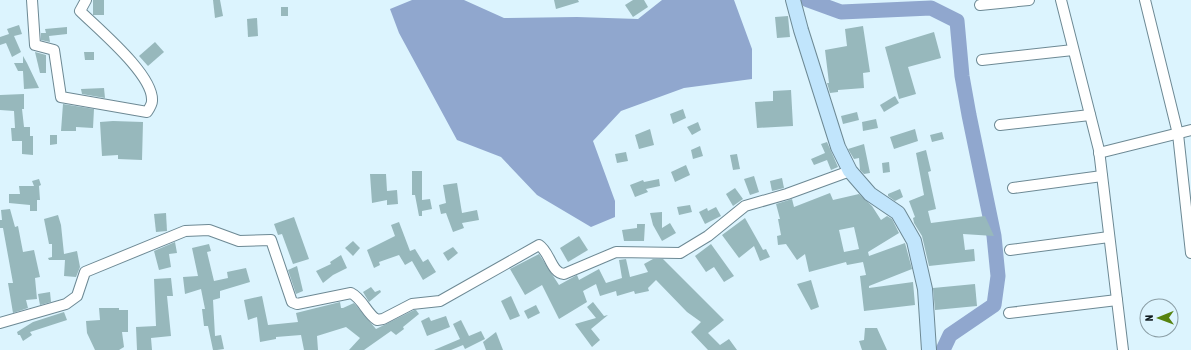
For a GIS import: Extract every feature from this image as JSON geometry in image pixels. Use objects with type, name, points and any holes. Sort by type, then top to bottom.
[{"type":"street","points":[[32,0],[35,44],[54,50],[61,97],[147,112],[152,101],[148,84],[136,66],[80,11],[86,0]]},
{"type":"street","points":[[793,0],[838,147],[850,171],[870,194],[898,213],[914,241],[925,289],[929,350]]},
{"type":"street","points":[[980,5],[1029,0]]},
{"type":"street","points":[[1061,0],[1099,153],[1123,350]]},
{"type":"street","points":[[1145,0],[1178,134],[1191,253]]},
{"type":"street","points":[[982,60],[1073,50]]},
{"type":"street","points":[[1000,125],[1090,115]]},
{"type":"street","points":[[1099,153],[1191,130]]},
{"type":"street","points":[[0,323],[66,304],[77,296],[85,272],[185,231],[209,230],[239,241],[271,240],[292,302],[297,304],[351,293],[356,296],[372,317],[377,320],[412,304],[440,301],[539,245],[545,249],[556,272],[560,274],[564,274],[616,252],[680,253],[708,236],[745,206],[787,194],[850,171]]},
{"type":"street","points":[[1013,188],[1102,176]]},
{"type":"street","points":[[1010,250],[1109,237]]},
{"type":"street","points":[[1009,313],[1117,300]]},
{"type":"water","points":[[412,0],[464,0],[504,18],[577,17],[638,19],[662,0],[734,0],[752,49],[752,79],[684,88],[621,111],[593,141],[615,201],[615,217],[591,227],[537,195],[501,157],[457,140],[399,33],[390,9]]},
{"type":"building","points":[[93,0],[104,0],[104,15],[93,15]]},
{"type":"building","points":[[213,0],[220,0],[223,16],[215,18]]},
{"type":"building","points":[[554,0],[578,0],[579,2],[556,9]]},
{"type":"building","points":[[633,0],[644,0],[648,7],[633,17],[625,5]]},
{"type":"building","points":[[281,7],[288,7],[288,16],[281,16]]},
{"type":"building","points":[[788,16],[790,37],[777,38],[775,17]]},
{"type":"building","points":[[257,18],[258,36],[248,37],[247,19]]},
{"type":"building","points":[[19,25],[22,34],[14,36],[21,52],[12,57],[6,43],[0,45],[0,37],[9,34],[7,29]]},
{"type":"building","points":[[863,26],[870,72],[863,73],[864,88],[838,90],[838,92],[830,93],[827,83],[829,83],[825,50],[847,46],[845,29]]},
{"type":"building","points":[[67,27],[67,34],[49,36],[50,42],[41,40],[41,33],[46,33],[45,29]]},
{"type":"building","points":[[934,32],[941,58],[908,67],[916,94],[899,99],[885,47]]},
{"type":"building","points":[[155,42],[164,52],[148,66],[139,56]]},
{"type":"building","points":[[35,52],[46,55],[46,73],[40,73]]},
{"type":"building","points":[[84,52],[94,52],[94,60],[85,60]]},
{"type":"building","points":[[23,56],[39,88],[24,89],[23,71],[18,71],[14,63],[23,63]]},
{"type":"building","points":[[104,88],[105,98],[82,94],[81,89]]},
{"type":"building","points":[[791,90],[793,126],[757,128],[755,102],[773,101],[773,91]]},
{"type":"building","points":[[24,94],[24,109],[22,109],[24,127],[30,127],[30,136],[33,136],[33,155],[22,154],[22,141],[12,141],[11,128],[15,128],[14,111],[0,110],[0,95]]},
{"type":"building","points":[[895,96],[899,103],[884,112],[880,105]]},
{"type":"building","points":[[63,104],[94,109],[93,128],[76,127],[76,131],[61,131]]},
{"type":"building","points":[[683,109],[686,118],[673,124],[670,114]]},
{"type":"building","points":[[857,112],[859,120],[843,124],[841,116]]},
{"type":"building","points":[[876,119],[878,128],[863,131],[862,122]]},
{"type":"building","points":[[100,122],[143,122],[142,160],[118,159],[118,155],[102,156]]},
{"type":"building","points":[[698,122],[701,130],[692,135],[687,127]]},
{"type":"building","points":[[650,129],[654,145],[639,149],[635,135]]},
{"type":"building","points":[[915,129],[918,141],[894,149],[890,137]]},
{"type":"building","points":[[942,132],[944,139],[932,142],[930,135]]},
{"type":"building","points":[[50,135],[57,135],[57,144],[50,145]]},
{"type":"building","points":[[827,142],[838,167],[831,170],[827,160],[814,165],[811,159],[825,153],[821,144]]},
{"type":"building","points":[[864,144],[870,173],[864,174],[860,170],[859,158],[854,159],[848,149]]},
{"type":"building","points":[[700,146],[703,156],[693,159],[691,150]]},
{"type":"building","points":[[926,150],[931,171],[928,172],[936,209],[928,211],[931,223],[985,216],[994,236],[963,234],[965,250],[974,249],[975,261],[929,266],[922,236],[914,223],[913,218],[915,217],[909,201],[924,195],[916,153]]},
{"type":"building","points":[[626,152],[628,161],[617,163],[615,154]]},
{"type":"building","points":[[737,154],[740,169],[733,170],[730,155]]},
{"type":"building","points":[[889,162],[890,172],[883,173],[882,163]]},
{"type":"building","points":[[686,165],[690,175],[675,182],[671,172]]},
{"type":"building","points":[[412,171],[422,171],[422,200],[430,199],[432,209],[422,211],[422,216],[419,216],[415,195],[412,195]]},
{"type":"building","points":[[370,174],[386,174],[387,191],[397,190],[398,204],[387,205],[387,200],[372,203]]},
{"type":"building","points":[[754,176],[759,192],[750,195],[744,179]]},
{"type":"building","points":[[782,178],[784,188],[772,191],[770,181]]},
{"type":"building","points":[[39,179],[41,185],[39,186],[40,200],[37,200],[37,211],[30,211],[30,205],[9,203],[9,194],[20,194],[19,186],[34,186],[32,181]]},
{"type":"building","points":[[659,179],[660,186],[646,189],[648,192],[635,197],[630,185],[643,180],[644,182]]},
{"type":"building","points":[[457,183],[462,213],[477,210],[479,220],[462,223],[464,228],[453,232],[446,213],[441,214],[439,205],[446,203],[443,185]]},
{"type":"building","points":[[735,188],[743,199],[733,206],[726,194]]},
{"type":"building","points":[[900,189],[903,197],[895,201],[888,196],[888,194]]},
{"type":"building","points":[[830,193],[833,200],[859,194],[872,206],[881,220],[887,216],[892,219],[899,233],[868,252],[869,256],[905,243],[912,269],[869,286],[869,288],[913,282],[915,305],[864,311],[860,276],[866,275],[863,262],[847,265],[846,262],[809,272],[805,254],[797,260],[786,244],[778,245],[777,236],[781,235],[778,219],[780,219],[776,204],[792,199],[794,207]],"holes":[[[854,227],[859,249],[844,252],[839,230]]]},
{"type":"building","points":[[690,205],[692,212],[679,215],[677,207]]},
{"type":"building","points":[[716,207],[721,216],[705,224],[699,212],[707,208],[708,211]]},
{"type":"building","points":[[10,209],[15,227],[18,226],[23,252],[34,250],[40,277],[35,278],[37,299],[26,300],[28,308],[13,313],[8,283],[13,283],[3,228],[0,228],[0,220],[2,220],[1,210]]},
{"type":"building","points":[[662,212],[662,228],[670,223],[676,233],[662,241],[653,225],[650,213]]},
{"type":"building","points":[[166,213],[167,231],[156,232],[154,214]]},
{"type":"building","points":[[58,215],[61,225],[64,254],[77,251],[80,267],[76,277],[64,276],[65,260],[49,260],[48,258],[52,257],[52,244],[49,244],[44,219]]},
{"type":"building","points":[[294,217],[309,259],[293,264],[282,234],[278,235],[274,224]]},
{"type":"building","points":[[745,218],[763,250],[766,249],[770,257],[760,261],[754,246],[739,258],[722,235]]},
{"type":"building","points":[[399,222],[410,251],[415,249],[423,262],[428,259],[436,272],[423,280],[412,261],[405,265],[399,255],[379,262],[380,265],[374,268],[367,250],[395,236],[391,225]]},
{"type":"building","points":[[637,224],[645,224],[644,241],[624,241],[622,230],[637,228]]},
{"type":"building","points":[[579,236],[588,250],[568,262],[560,248]]},
{"type":"building","points":[[353,241],[360,248],[353,256],[345,248]]},
{"type":"building","points":[[175,242],[177,253],[169,254],[171,267],[159,270],[154,251]]},
{"type":"building","points":[[209,244],[211,251],[207,252],[214,281],[228,278],[227,272],[246,268],[250,282],[220,291],[220,298],[213,300],[215,336],[221,335],[224,349],[217,350],[213,350],[208,326],[204,326],[202,309],[205,309],[201,289],[185,294],[183,277],[198,276],[192,248]]},
{"type":"building","points":[[711,244],[734,276],[724,282],[714,267],[706,272],[695,256]]},
{"type":"building","points":[[453,247],[458,253],[448,261],[443,253]]},
{"type":"building","points":[[539,254],[559,285],[577,275],[579,280],[599,269],[606,283],[622,278],[619,260],[626,259],[630,277],[648,272],[644,264],[653,259],[663,259],[724,320],[708,333],[720,345],[729,339],[737,350],[708,350],[691,332],[701,322],[687,312],[656,280],[648,288],[649,291],[635,294],[634,291],[617,296],[616,291],[600,296],[596,284],[583,291],[587,302],[559,319],[542,285],[525,295],[510,269]]},
{"type":"building","points":[[341,255],[347,268],[333,275],[323,283],[316,271],[331,264],[330,262]]},
{"type":"building","points":[[297,266],[303,291],[296,294],[288,270]]},
{"type":"building","points":[[171,278],[173,296],[167,296],[171,336],[151,338],[152,350],[137,350],[136,327],[156,326],[154,279]]},
{"type":"building","points":[[811,280],[819,307],[811,310],[797,284]]},
{"type":"building","points":[[975,284],[977,306],[935,310],[933,288]]},
{"type":"building","points":[[371,287],[375,292],[380,290],[381,292],[369,302],[363,292]]},
{"type":"building","points":[[50,292],[51,302],[40,305],[38,294]]},
{"type":"building","points":[[262,296],[268,325],[298,322],[296,313],[340,302],[341,308],[354,303],[376,329],[414,310],[416,310],[419,314],[396,335],[391,331],[364,350],[349,350],[360,338],[346,327],[317,336],[318,350],[304,350],[301,335],[276,337],[276,339],[260,342],[257,317],[248,320],[244,300]]},
{"type":"building","points":[[511,296],[520,316],[510,320],[501,301]]},
{"type":"building","points":[[593,302],[604,316],[608,315],[591,329],[600,340],[592,347],[575,324],[596,318],[587,307]]},
{"type":"building","points":[[536,305],[540,313],[528,319],[524,311]]},
{"type":"building","points":[[99,308],[119,308],[119,310],[128,310],[128,332],[122,332],[124,347],[119,350],[95,350],[87,333],[86,321],[100,320]]},
{"type":"building","points":[[64,312],[67,320],[30,332],[32,335],[23,341],[20,335],[18,335],[17,332],[33,322]]},
{"type":"building","points":[[446,316],[450,327],[427,336],[421,321],[429,317],[431,321]]},
{"type":"building","points":[[461,320],[469,336],[481,331],[485,339],[465,349],[463,345],[451,350],[434,350],[460,339],[453,324]]},
{"type":"building","points":[[865,328],[877,328],[887,350],[862,350],[859,341],[864,340]]},
{"type":"building","points":[[496,332],[503,350],[486,350],[483,342]]},
{"type":"waterway","points":[[808,0],[841,12],[931,8],[957,21],[962,76],[994,236],[998,276],[994,305],[950,335],[943,350]]}]
